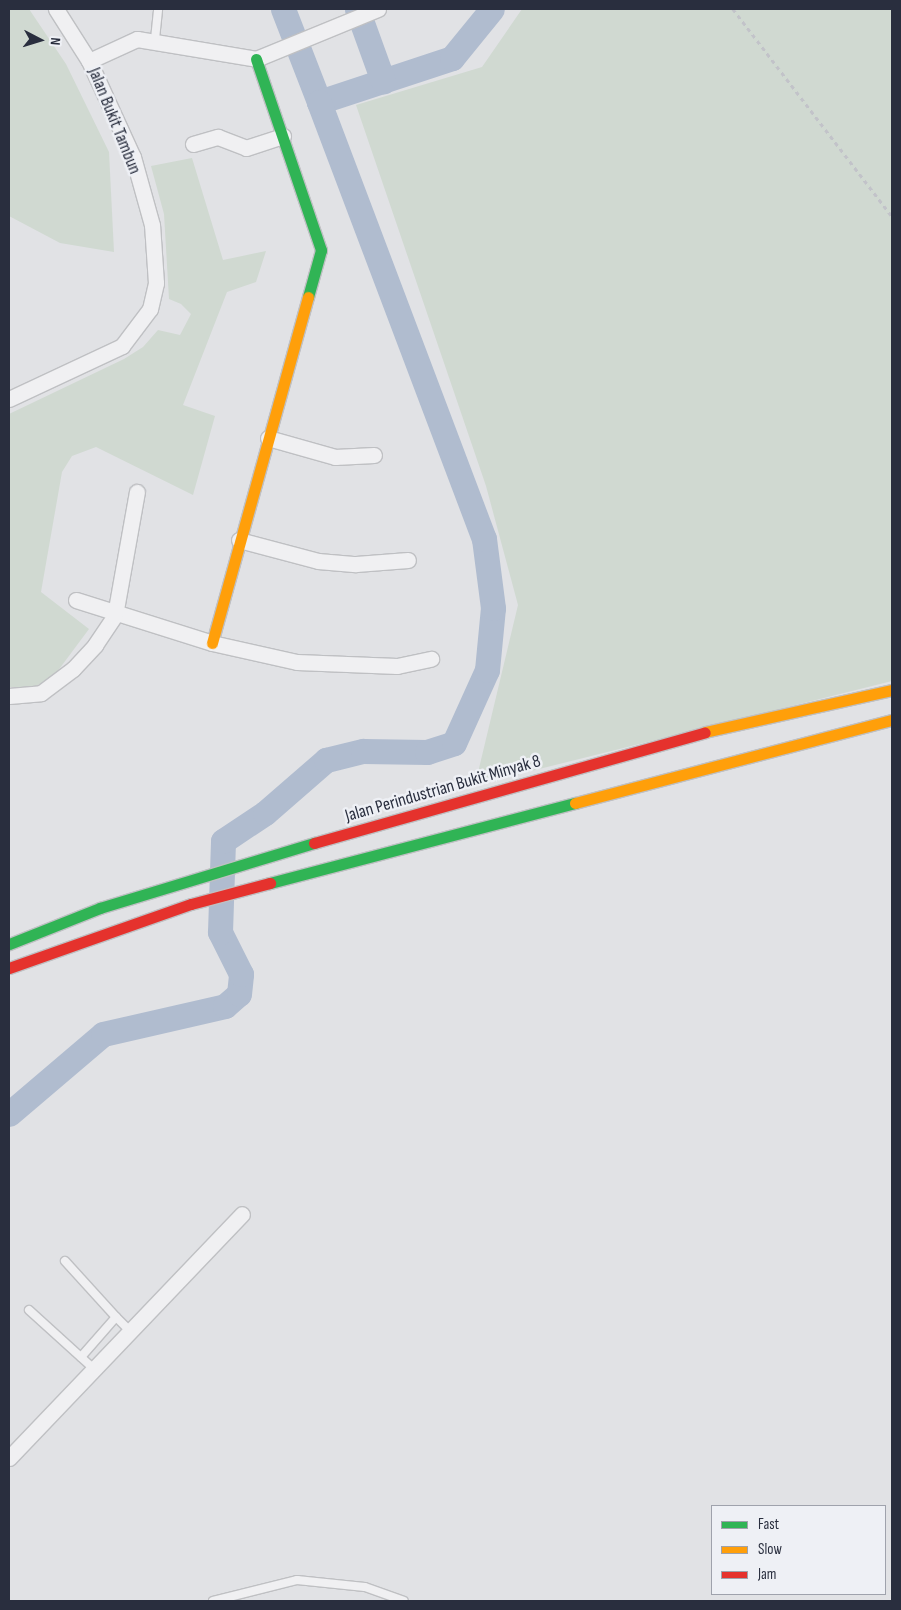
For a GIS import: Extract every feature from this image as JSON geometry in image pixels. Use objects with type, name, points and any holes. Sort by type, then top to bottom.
[{"type":"street","name":"Jalan Bukit Tambun","points":[[9,399],[122,346],[150,309],[156,283],[152,224],[126,140],[89,61],[56,9]]},
{"type":"street","points":[[89,61],[120,44],[155,39],[256,59],[281,46],[374,11]]},
{"type":"street","points":[[212,643],[239,540],[321,250],[256,59]]},
{"type":"street","points":[[193,144],[218,137],[246,148],[283,136]]},
{"type":"street","points":[[268,438],[335,457],[374,455]]},
{"type":"street","points":[[9,696],[41,693],[73,669],[95,645],[115,615],[137,492]]},
{"type":"street","points":[[239,540],[318,561],[356,564],[408,560]]},
{"type":"street","points":[[76,600],[115,615],[212,643],[297,662],[356,668],[397,666],[431,659]]},
{"type":"street","name":"Jalan Perindustrian Bukit Minyak 8","points":[[9,944],[191,879],[252,861],[740,722],[892,690]]},
{"type":"street","points":[[9,968],[63,946],[191,904],[749,747],[892,720]]},
{"type":"street","points":[[740,722],[749,747]]},
{"type":"street","points":[[9,1458],[242,1214]]},
{"type":"lane","points":[[155,39],[158,9]]},
{"type":"lane","points":[[64,1261],[130,1331]]},
{"type":"lane","points":[[29,1310],[94,1369]]},
{"type":"lane","points":[[81,1357],[116,1317]]},
{"type":"lane","points":[[213,1601],[297,1580],[365,1587],[404,1601]]},
{"type":"path","points":[[733,9],[892,216]]},
{"type":"shaded area","points":[[9,9],[29,9],[66,64],[109,152],[114,252],[60,243],[9,216]]},
{"type":"shaded area","points":[[522,9],[892,9],[892,681],[475,785],[518,605],[486,486],[356,105],[482,67]]},
{"type":"shaded area","points":[[192,158],[223,260],[266,251],[256,282],[227,292],[183,405],[215,416],[193,495],[96,447],[72,456],[62,472],[41,592],[89,629],[54,676],[34,687],[9,687],[9,414],[124,359],[143,347],[158,330],[180,335],[191,314],[181,304],[169,299],[164,214],[151,166]]},
{"type":"waterway","points":[[283,9],[319,102],[452,58],[492,9]]},
{"type":"waterway","points":[[357,9],[383,81]]},
{"type":"waterway","points":[[9,1114],[103,1034],[225,1006],[239,994],[241,974],[220,932],[223,841],[265,813],[326,760],[363,751],[427,752],[454,743],[487,670],[493,608],[484,539],[319,102]]},
{"type":"traffic: fast","points":[[256,59],[321,250],[308,297]]},
{"type":"traffic: fast","points":[[270,883],[575,803]]},
{"type":"traffic: fast","points":[[9,944],[100,908],[314,843]]},
{"type":"traffic: slow","points":[[212,643],[308,297]]},
{"type":"traffic: slow","points":[[705,732],[892,690]]},
{"type":"traffic: slow","points":[[575,803],[892,720]]},
{"type":"traffic: jam","points":[[314,843],[705,732]]},
{"type":"traffic: jam","points":[[9,968],[191,904],[270,883]]}]
